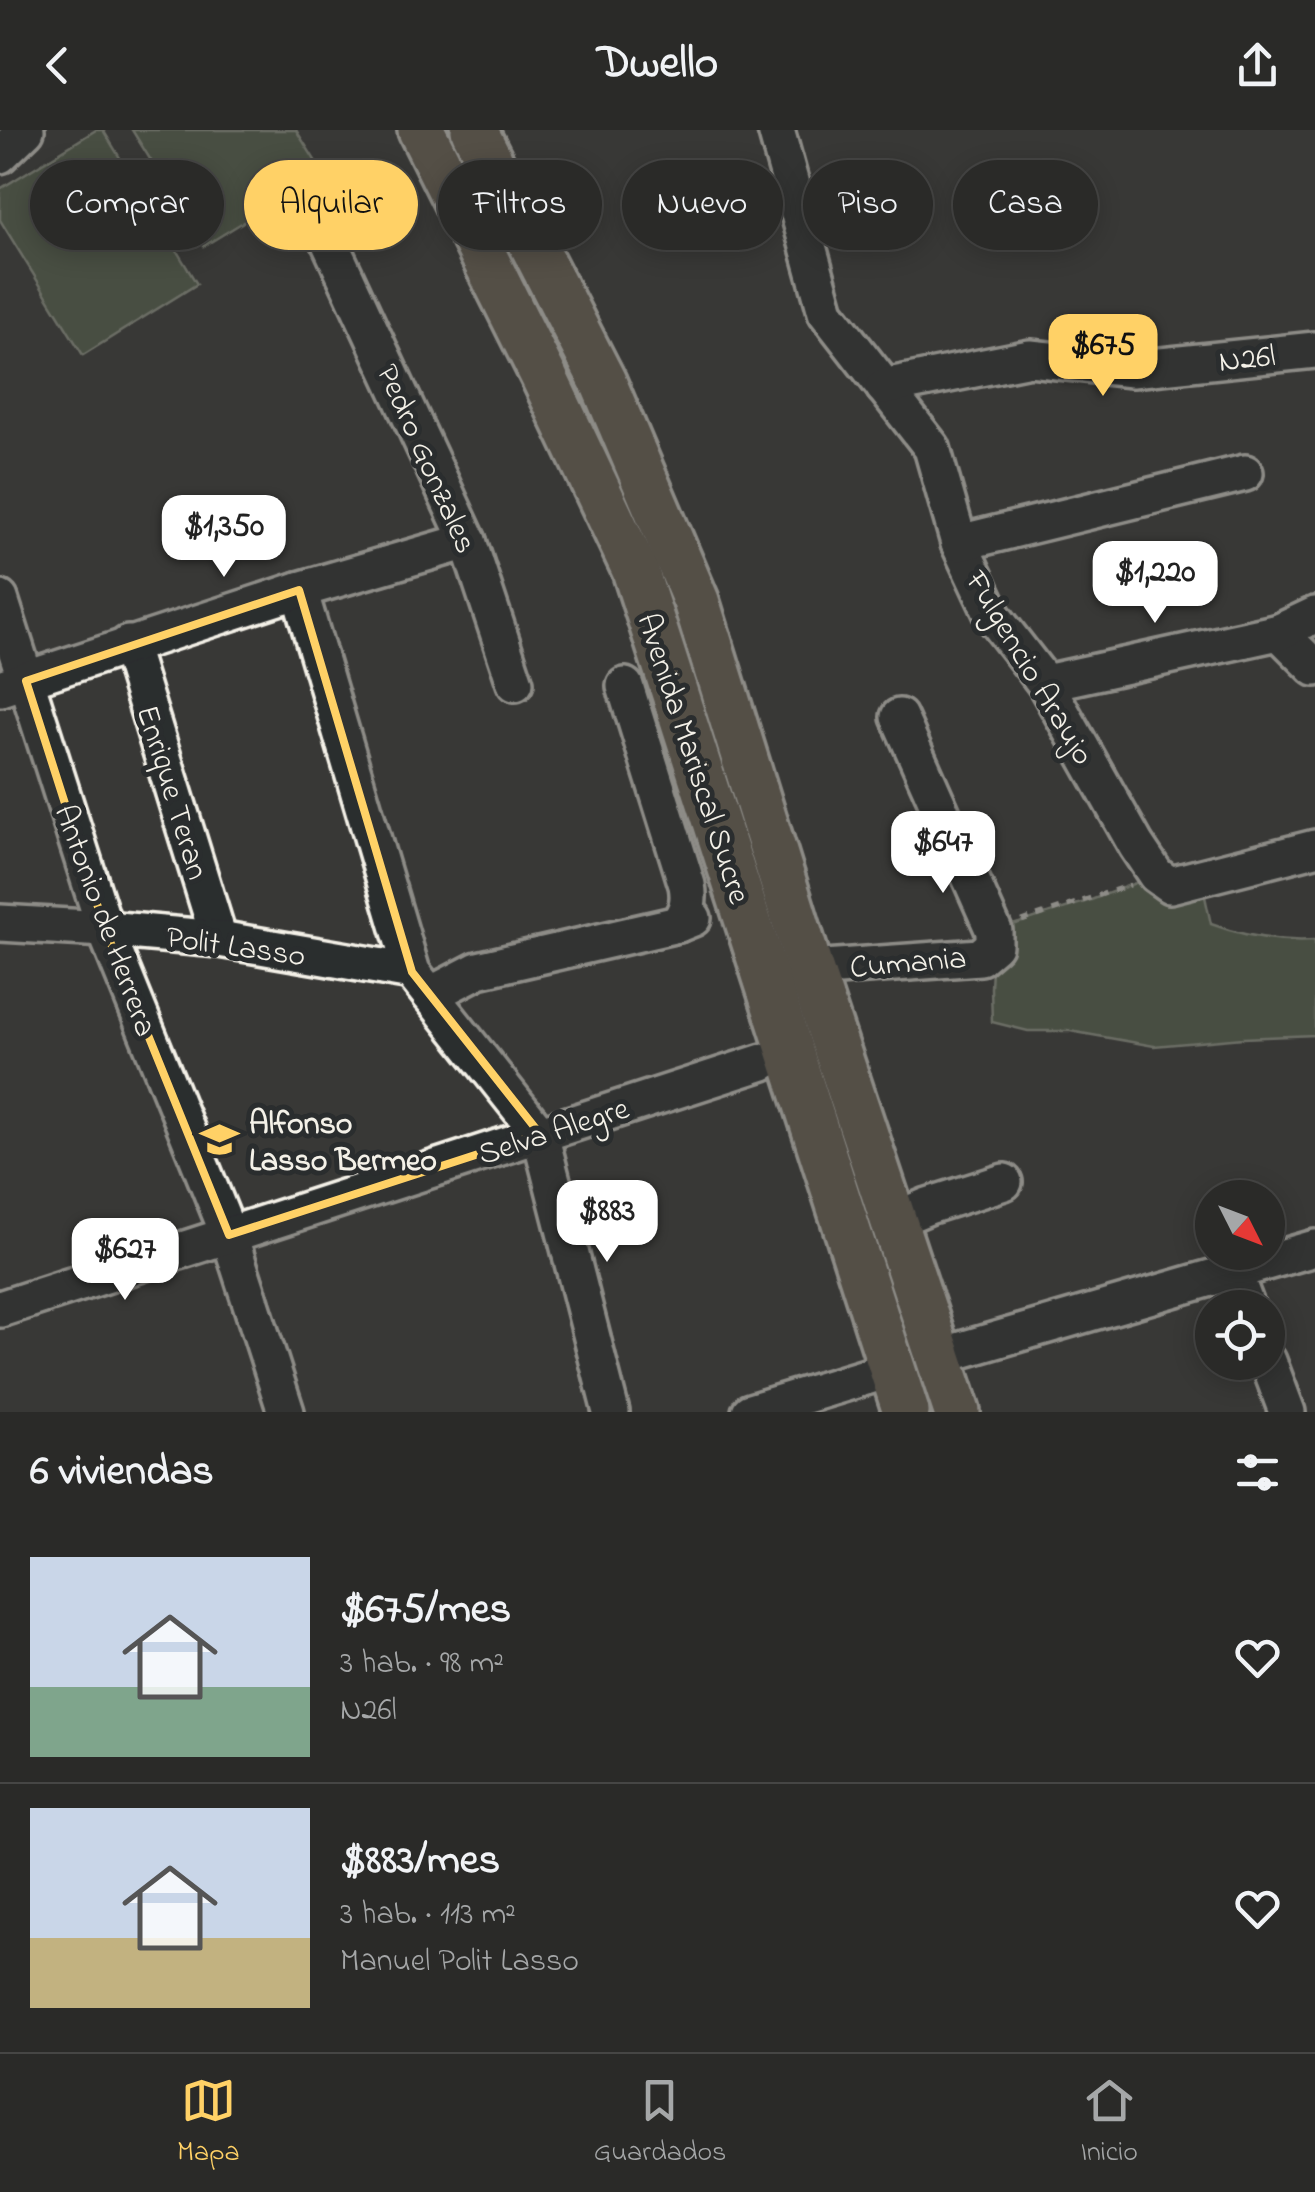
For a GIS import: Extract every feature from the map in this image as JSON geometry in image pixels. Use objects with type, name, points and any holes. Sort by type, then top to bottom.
[{"type":"main road","name":"Avenida Mariscal Sucre","points":[[421,130],[635,570],[906,1412]]},
{"type":"main road","name":"Avenida Mariscal Sucre","points":[[474,130],[603,382],[696,601],[810,969],[957,1412]]},
{"type":"street","points":[[0,156],[26,130]]},
{"type":"street","name":"Fulgencio Araujo","points":[[776,130],[826,312],[932,448],[959,543],[993,616],[1045,683],[1156,876]]},
{"type":"street","name":"Pedro Gonzales","points":[[333,250],[468,541],[515,682]]},
{"type":"street","name":"N26l","points":[[884,387],[1030,358],[1132,369],[1315,350]]},
{"type":"street","points":[[959,543],[1245,473]]},
{"type":"street","points":[[13,684],[299,590],[468,541]]},
{"type":"street","points":[[299,590],[420,983],[540,1134],[611,1412]]},
{"type":"street","name":"Antonio de Herrera","points":[[0,599],[13,684],[105,929],[229,1235],[286,1412]]},
{"type":"street","points":[[1045,683],[1279,632],[1315,615]]},
{"type":"street","points":[[1279,632],[1315,668]]},
{"type":"street","name":"Enrique Teran","points":[[128,644],[219,940]]},
{"type":"street","points":[[420,983],[686,921],[687,885],[625,686]]},
{"type":"street","name":"Cumania","points":[[810,969],[980,957],[994,945],[994,931],[899,717]]},
{"type":"street","points":[[1156,876],[1170,886],[1315,848]]},
{"type":"street","name":"Polit Lasso","points":[[0,923],[219,940],[420,983]]},
{"type":"street","name":"Selva Alegre","points":[[0,1310],[763,1062]]},
{"type":"street","points":[[892,1220],[1004,1182]]},
{"type":"street","points":[[938,1357],[1315,1248]]},
{"type":"street","points":[[1234,1271],[1241,1290]]},
{"type":"street","points":[[750,1412],[892,1369]]},
{"type":"street","points":[[1275,1380],[1287,1412]]},
{"type":"path","points":[[994,931],[1156,876]]},
{"type":"highlighted area","points":[[299,590],[412,972],[540,1134],[229,1235],[105,929],[26,681]]},
{"type":"green space","points":[[96,130],[103,130],[121,160],[47,160]]},
{"type":"green space","points":[[132,130],[296,130],[315,160],[244,160],[244,221],[224,234],[224,160],[151,160]]},
{"type":"green space","points":[[30,171],[30,250],[176,250],[197,284],[83,355],[0,220],[0,189]]},
{"type":"green space","points":[[1156,875],[1201,878],[1211,924],[1263,938],[1315,940],[1315,1035],[1154,1046],[1070,1031],[1028,1031],[992,1022],[994,931]]},
{"type":"place","name":"Alfonso Lasso Bermeo","points":[[219,1140]]}]
